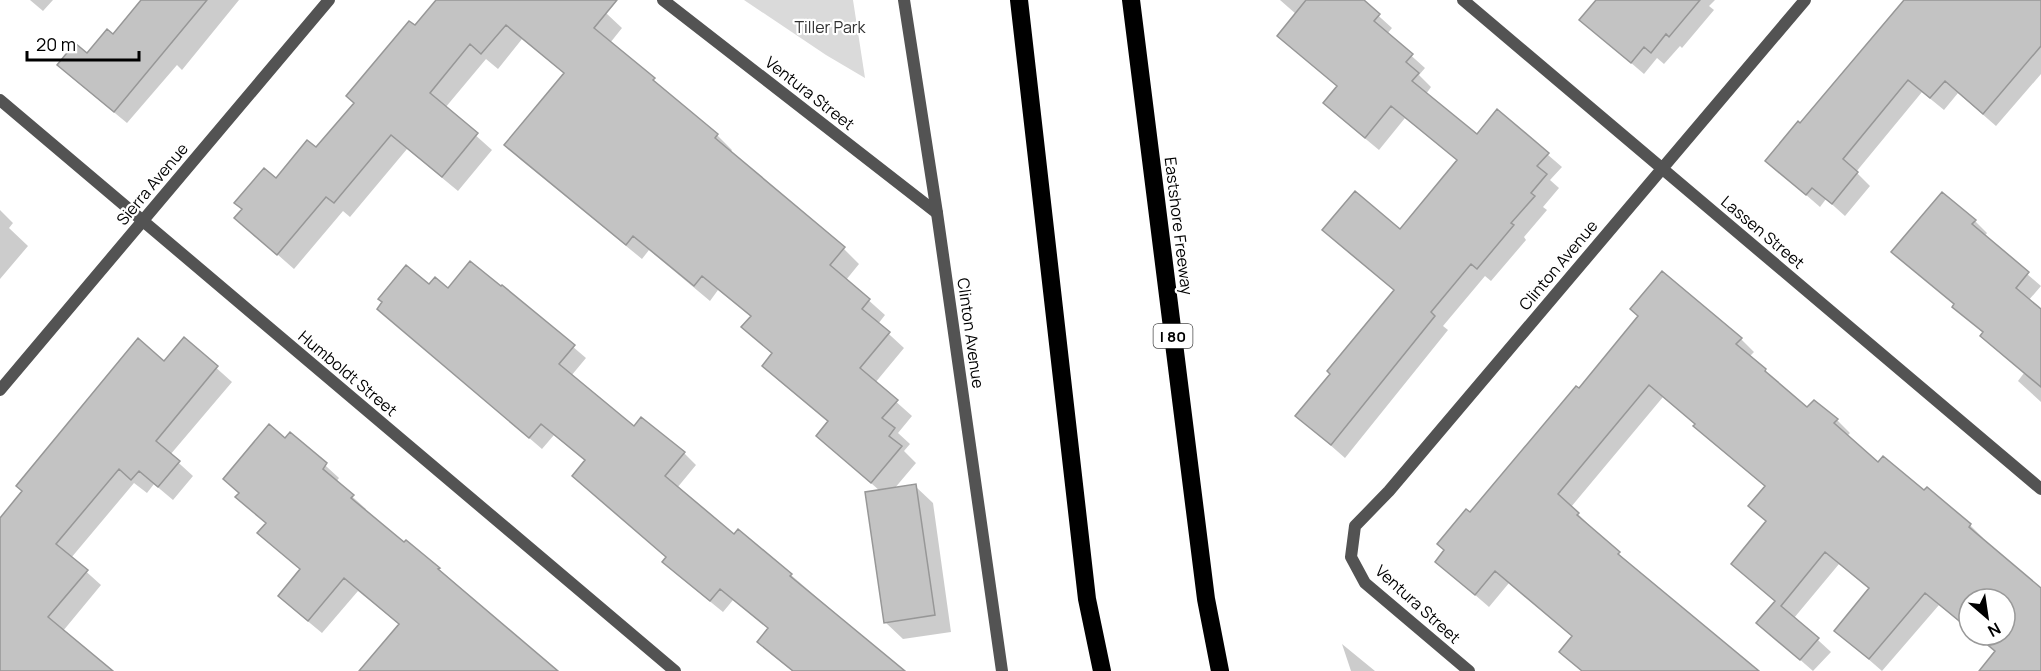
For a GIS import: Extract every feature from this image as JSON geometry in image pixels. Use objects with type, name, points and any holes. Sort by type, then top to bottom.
[{"type":"highway","points":[[1019,0],[1086,598],[1091,671]]},
{"type":"highway","name":"Eastshore Freeway","points":[[1131,0],[1206,599],[1220,671]]},
{"type":"highway","points":[[1086,598],[1102,671]]},
{"type":"street","name":"Sierra Avenue","points":[[0,390],[329,0]]},
{"type":"street","name":"Ventura Street","points":[[663,0],[937,213]]},
{"type":"street","name":"Clinton Avenue","points":[[904,0],[937,213],[1002,671]]},
{"type":"street","name":"Lassen Street","points":[[1462,0],[2041,489]]},
{"type":"street","name":"Clinton Avenue","points":[[1351,557],[1355,526],[1389,491],[1804,0]]},
{"type":"street","name":"Humboldt Street","points":[[0,100],[675,671]]},
{"type":"street","name":"Ventura Street","points":[[1351,557],[1365,583],[1469,671]]},
{"type":"green space","name":"Tiller Park","points":[[744,0],[853,0],[865,78],[826,55]]},
{"type":"building","points":[[141,0],[207,0],[114,112],[57,65],[75,43],[87,53],[107,29],[113,34]]},
{"type":"building","points":[[436,0],[617,0],[594,28],[718,134],[715,138],[845,247],[830,265],[870,299],[862,309],[890,332],[860,368],[898,400],[882,418],[895,428],[889,436],[902,446],[871,483],[816,436],[828,421],[762,366],[772,353],[741,327],[751,316],[702,276],[694,286],[633,236],[626,245],[504,145],[564,73],[506,25],[481,54],[470,44],[430,93],[478,133],[442,177],[391,135],[334,203],[326,197],[277,255],[234,218],[242,209],[234,203],[264,168],[276,178],[307,140],[316,147],[354,103],[346,96],[409,21],[415,25]]},
{"type":"building","points":[[1306,0],[1364,0],[1380,14],[1374,21],[1413,54],[1406,62],[1419,73],[1412,81],[1477,134],[1497,109],[1549,153],[1537,166],[1547,174],[1531,193],[1535,196],[1511,223],[1514,225],[1477,269],[1471,264],[1431,312],[1435,316],[1331,445],[1295,416],[1330,374],[1327,371],[1394,290],[1322,230],[1355,191],[1400,229],[1457,160],[1391,106],[1365,138],[1323,103],[1337,86],[1277,36]]},
{"type":"building","points":[[1596,0],[1700,0],[1669,37],[1666,34],[1651,53],[1644,47],[1631,63],[1579,20]]},
{"type":"building","points":[[1904,0],[2041,0],[2041,46],[1983,114],[1945,81],[1930,98],[1908,80],[1843,159],[1858,172],[1832,204],[1812,188],[1806,195],[1765,161]]},
{"type":"building","points":[[1942,192],[1976,220],[1972,224],[2029,272],[2016,288],[2041,309],[2041,387],[1980,336],[1983,332],[1952,307],[1954,304],[1891,252]]},
{"type":"building","points":[[470,261],[575,345],[559,364],[634,426],[641,417],[685,452],[665,476],[734,534],[738,529],[792,574],[790,576],[905,671],[793,671],[757,642],[768,628],[720,589],[710,601],[662,562],[666,557],[572,476],[585,460],[541,424],[529,438],[377,309],[382,302],[378,299],[406,265],[429,284],[435,277],[448,288]]},
{"type":"building","points":[[1662,271],[1742,338],[1736,344],[1807,407],[1814,400],[1838,419],[1834,423],[1878,462],[1883,456],[1924,490],[1927,487],[1971,524],[1969,527],[2041,588],[2041,671],[1979,671],[1995,651],[1990,647],[2017,647],[2017,587],[1957,587],[1957,619],[1925,593],[1869,659],[1834,631],[1869,588],[1825,552],[1781,606],[1819,638],[1800,660],[1756,623],[1775,601],[1731,564],[1766,521],[1748,506],[1765,486],[1693,426],[1695,424],[1649,385],[1558,494],[1579,513],[1577,515],[1620,552],[1618,554],[1759,671],[1582,671],[1559,652],[1572,636],[1495,571],[1475,595],[1435,562],[1444,550],[1437,544],[1466,509],[1470,512],[1576,386],[1579,388],[1638,316],[1630,309]]},
{"type":"building","points":[[184,337],[218,366],[156,441],[180,461],[158,487],[139,471],[131,480],[119,469],[56,544],[88,570],[48,617],[113,671],[0,671],[0,518],[22,491],[16,486],[138,338],[164,361]]},
{"type":"building","points":[[269,424],[285,438],[290,432],[327,463],[323,469],[354,495],[351,498],[404,542],[406,540],[440,568],[438,569],[558,671],[359,671],[399,624],[344,578],[308,621],[278,596],[300,569],[257,533],[266,523],[235,497],[239,493],[223,479]]},
{"type":"building","points":[[916,484],[935,615],[884,623],[865,492]]}]
